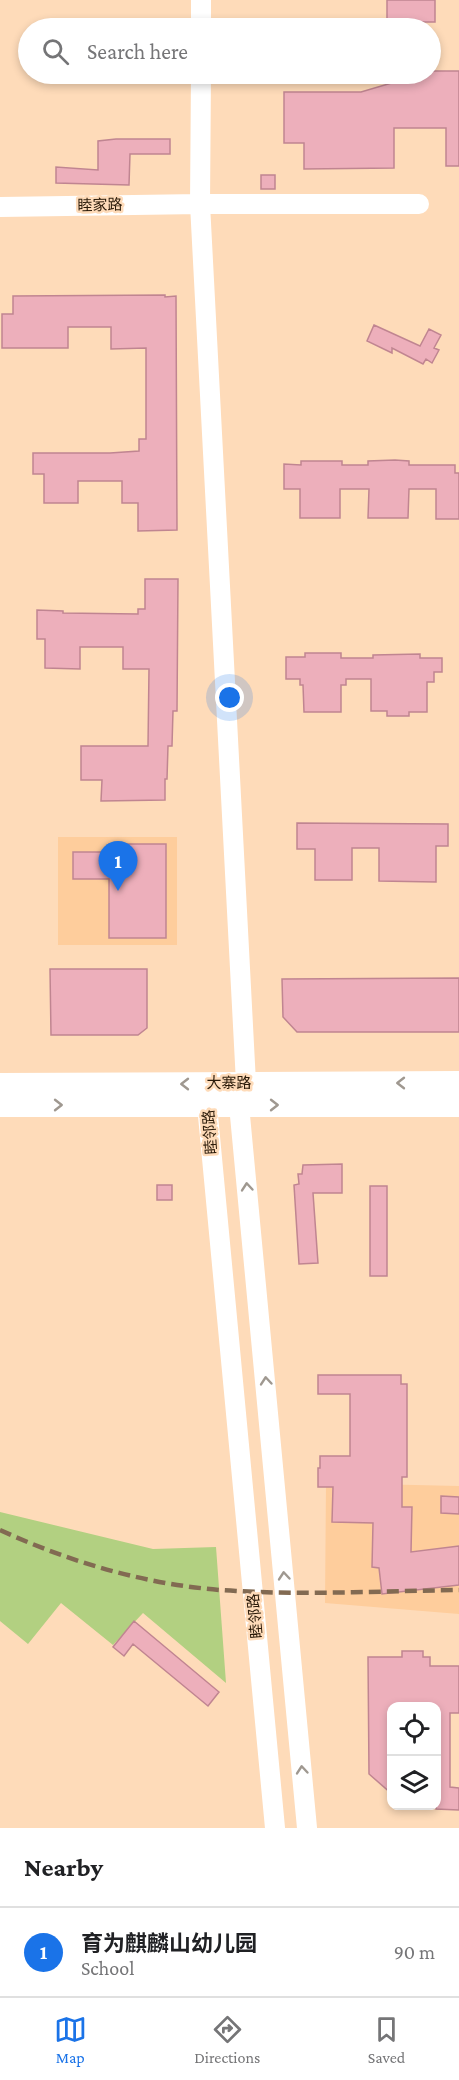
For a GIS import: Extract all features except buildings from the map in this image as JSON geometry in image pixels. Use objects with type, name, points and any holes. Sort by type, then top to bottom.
[{"type":"main road","name":"大寨路","points":[[0,1085],[220,1083],[242,1094],[459,1105]]},
{"type":"main road","name":"大寨路","points":[[0,1105],[207,1105],[242,1094],[459,1083]]},
{"type":"street","points":[[201,0],[201,18]]},
{"type":"street","name":"睦邻路","points":[[201,84],[200,204],[242,1094],[307,1828]]},
{"type":"street","name":"睦家路","points":[[0,207],[419,204]]},
{"type":"street","name":"睦邻路","points":[[220,1083],[207,1105],[275,1828]]},
{"type":"shaded area","points":[[58,837],[177,837],[177,945],[58,945]]},
{"type":"shaded area","points":[[326,1483],[459,1486],[459,1614],[325,1603]]},
{"type":"green space","points":[[0,1512],[153,1549],[216,1547],[226,1683],[143,1613],[113,1645],[61,1603],[28,1644],[0,1621]]},
{"type":"railway","points":[[0,1530],[57,1553],[115,1572],[205,1589],[292,1593],[459,1590]]},
{"type":"place","name":"育为麒麟山幼儿园","points":[[118,891]]}]
